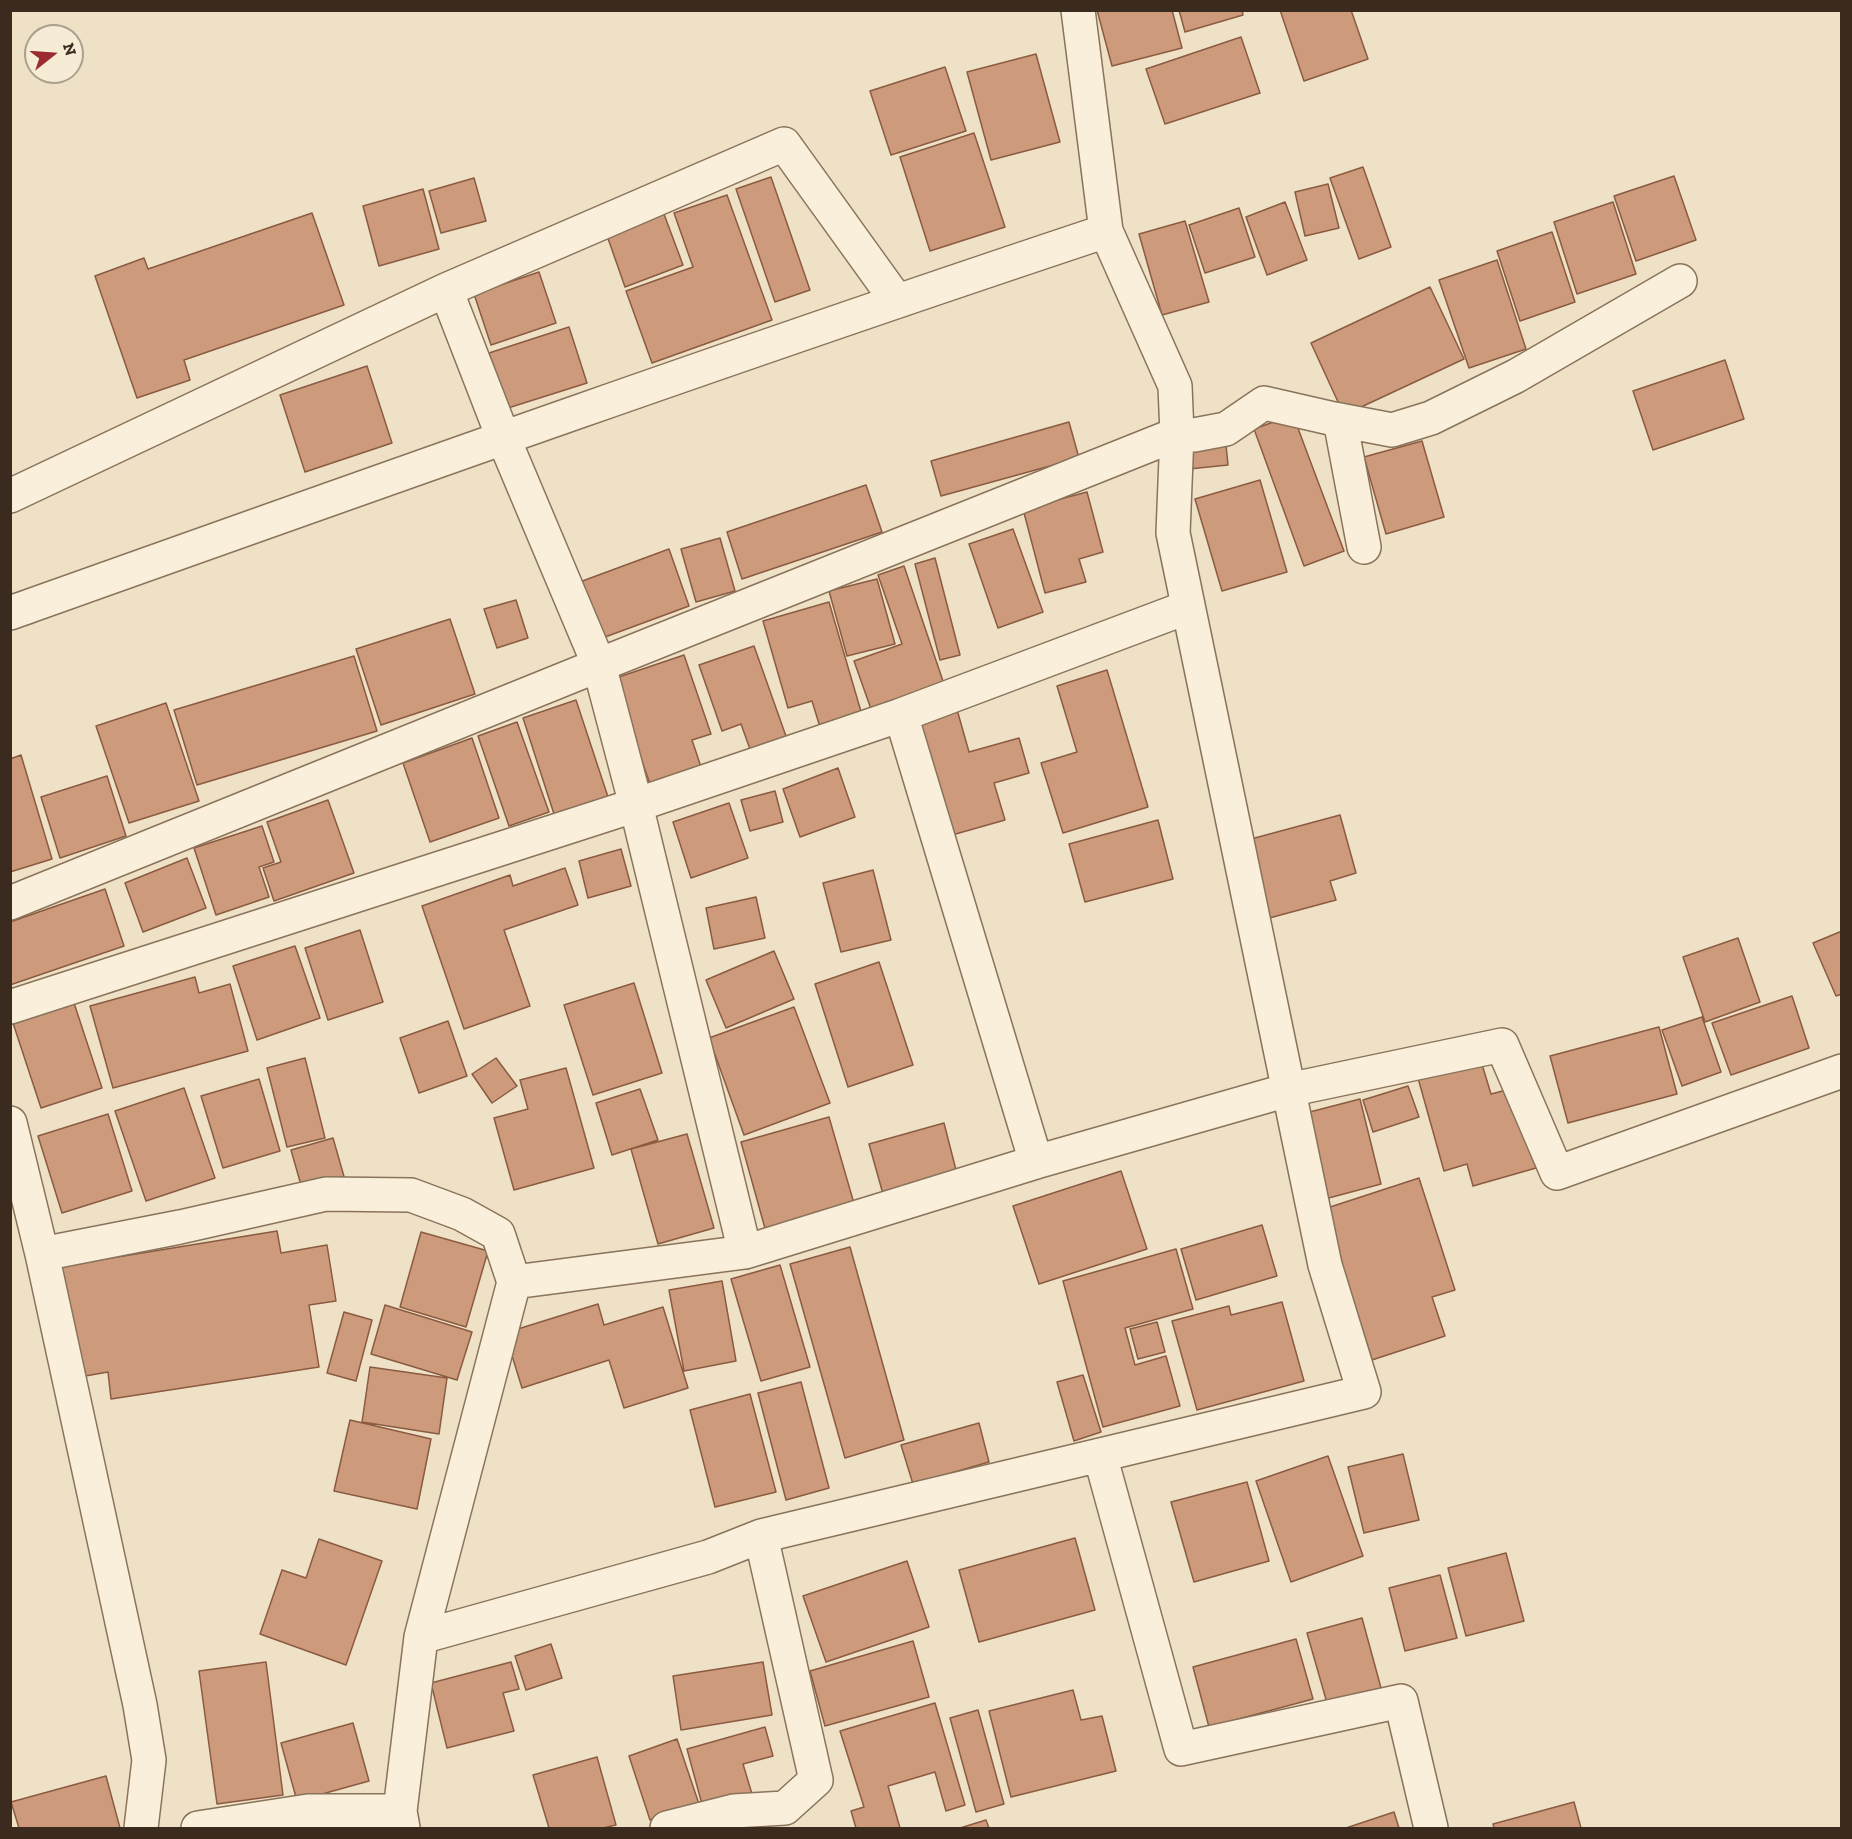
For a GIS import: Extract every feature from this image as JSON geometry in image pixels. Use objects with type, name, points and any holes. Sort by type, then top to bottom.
[{"type":"street","points":[[421,1637],[708,1557],[761,1536],[1364,1392],[1325,1265],[1173,533],[1177,434],[1175,386],[1107,231],[1078,10]]},
{"type":"street","points":[[10,496],[446,290],[784,144],[897,301]]},
{"type":"street","points":[[10,613],[503,437],[1107,231]]},
{"type":"street","points":[[10,903],[1177,434],[1194,435],[1226,429],[1264,403],[1392,430],[1431,418],[1516,376],[1680,281]]},
{"type":"street","points":[[446,290],[503,437],[599,665],[636,805],[745,1252]]},
{"type":"street","points":[[1340,420],[1364,548]]},
{"type":"street","points":[[10,1007],[636,805],[901,716],[1188,607]]},
{"type":"street","points":[[901,716],[1036,1162]]},
{"type":"street","points":[[514,1282],[745,1252],[1036,1162],[1288,1090],[1502,1045],[1557,1173],[1842,1071]]},
{"type":"street","points":[[10,1123],[15,1162],[42,1254],[141,1705],[148,1760],[141,1828]]},
{"type":"street","points":[[42,1254],[180,1227],[326,1194],[411,1195],[462,1214],[498,1234],[514,1282],[421,1637],[402,1820],[308,1811],[198,1828]]},
{"type":"street","points":[[1100,1455],[1181,1749],[1401,1701],[1431,1828]]},
{"type":"street","points":[[667,1828],[734,1811],[789,1818],[816,1780],[761,1536]]},
{"type":"building","points":[[1097,10],[1172,10],[1182,48],[1112,66]]},
{"type":"building","points":[[1179,10],[1242,10],[1243,15],[1185,32]]},
{"type":"building","points":[[1280,10],[1351,10],[1368,59],[1304,81]]},
{"type":"building","points":[[1241,37],[1260,93],[1165,124],[1146,69]]},
{"type":"building","points":[[1036,54],[1060,142],[991,160],[967,72]]},
{"type":"building","points":[[945,67],[966,131],[891,155],[870,91]]},
{"type":"building","points":[[974,133],[1005,227],[930,251],[900,157]]},
{"type":"building","points":[[1363,167],[1391,247],[1359,259],[1330,178]]},
{"type":"building","points":[[1674,176],[1696,240],[1636,261],[1614,196]]},
{"type":"building","points":[[771,177],[810,290],[775,302],[736,189]]},
{"type":"building","points":[[474,178],[486,221],[441,233],[429,191]]},
{"type":"building","points":[[1328,184],[1339,228],[1305,236],[1295,192]]},
{"type":"building","points":[[423,189],[439,249],[379,266],[363,206]]},
{"type":"building","points":[[727,195],[772,320],[652,363],[626,291],[693,267],[674,213]]},
{"type":"building","points":[[1285,202],[1307,260],[1267,275],[1246,217]]},
{"type":"building","points":[[1613,202],[1636,274],[1577,294],[1554,222]]},
{"type":"building","points":[[661,206],[683,265],[625,287],[604,227]]},
{"type":"building","points":[[1239,208],[1255,257],[1205,273],[1189,225]]},
{"type":"building","points":[[312,213],[344,305],[184,360],[190,380],[137,398],[95,276],[144,258],[148,269]]},
{"type":"building","points":[[1185,221],[1209,302],[1162,315],[1139,234]]},
{"type":"building","points":[[1552,232],[1575,302],[1520,321],[1497,251]]},
{"type":"building","points":[[1497,260],[1526,349],[1469,368],[1439,280]]},
{"type":"building","points":[[539,272],[556,323],[491,345],[474,294]]},
{"type":"building","points":[[1430,287],[1464,359],[1344,415],[1311,343]]},
{"type":"building","points":[[569,327],[587,383],[508,408],[489,353]]},
{"type":"building","points":[[1725,360],[1744,419],[1653,450],[1633,391]]},
{"type":"building","points":[[367,366],[392,443],[305,472],[280,395]]},
{"type":"building","points":[[1293,415],[1344,551],[1304,566],[1254,429]]},
{"type":"building","points":[[1069,422],[1079,458],[941,496],[931,461]]},
{"type":"building","points":[[1225,435],[1228,465],[1189,469],[1185,440]]},
{"type":"building","points":[[1422,441],[1444,517],[1386,534],[1364,457]]},
{"type":"building","points":[[1260,480],[1287,572],[1222,591],[1195,499]]},
{"type":"building","points":[[866,485],[882,532],[742,579],[727,532]]},
{"type":"building","points":[[1087,492],[1103,552],[1079,559],[1086,582],[1045,593],[1023,509]]},
{"type":"building","points":[[1013,529],[1043,612],[998,628],[969,544]]},
{"type":"building","points":[[720,538],[735,591],[696,602],[681,549]]},
{"type":"building","points":[[669,549],[689,606],[597,640],[577,583]]},
{"type":"building","points":[[935,558],[960,655],[940,660],[915,564]]},
{"type":"building","points":[[904,566],[944,684],[871,709],[854,661],[902,644],[878,575]]},
{"type":"building","points":[[877,579],[895,644],[847,656],[829,591]]},
{"type":"building","points":[[516,600],[528,638],[497,648],[484,609]]},
{"type":"building","points":[[829,602],[862,715],[820,727],[812,701],[788,708],[763,621]]},
{"type":"building","points":[[450,619],[475,694],[381,725],[356,649]]},
{"type":"building","points":[[754,646],[787,739],[751,752],[741,724],[722,731],[699,665]]},
{"type":"building","points":[[684,655],[711,734],[692,740],[701,767],[650,784],[613,679]]},
{"type":"building","points":[[354,656],[377,731],[197,785],[174,710]]},
{"type":"building","points":[[1107,670],[1148,807],[1063,833],[1041,763],[1077,752],[1057,686]]},
{"type":"building","points":[[576,700],[608,797],[554,814],[523,718]]},
{"type":"building","points":[[166,703],[199,801],[129,823],[96,726]]},
{"type":"building","points":[[956,706],[969,752],[1019,738],[1029,773],[994,783],[1005,820],[945,837],[911,719]]},
{"type":"building","points":[[517,722],[549,812],[509,826],[478,736]]},
{"type":"building","points":[[472,738],[499,818],[430,842],[403,763]]},
{"type":"building","points":[[21,755],[52,859],[10,872],[10,759]]},
{"type":"building","points":[[838,768],[855,817],[800,837],[783,789]]},
{"type":"building","points":[[107,776],[126,836],[60,858],[41,797]]},
{"type":"building","points":[[775,791],[783,822],[750,831],[741,800]]},
{"type":"building","points":[[328,800],[354,873],[274,901],[263,868],[281,862],[267,822]]},
{"type":"building","points":[[729,803],[748,858],[691,878],[673,822]]},
{"type":"building","points":[[1340,815],[1356,873],[1330,881],[1336,900],[1262,920],[1240,842]]},
{"type":"building","points":[[1158,820],[1173,879],[1085,902],[1069,844]]},
{"type":"building","points":[[262,826],[274,862],[259,867],[269,897],[216,915],[194,848]]},
{"type":"building","points":[[621,849],[631,886],[588,898],[579,861]]},
{"type":"building","points":[[187,858],[206,908],[143,932],[125,883]]},
{"type":"building","points":[[565,868],[578,905],[504,930],[530,1006],[464,1029],[422,906],[510,875],[513,886]]},
{"type":"building","points":[[873,870],[891,940],[841,952],[823,883]]},
{"type":"building","points":[[105,889],[124,946],[10,985],[10,922]]},
{"type":"building","points":[[756,897],[765,938],[714,949],[706,908]]},
{"type":"building","points":[[360,930],[383,1002],[328,1020],[305,948]]},
{"type":"building","points":[[1842,931],[1842,994],[1836,996],[1813,943]]},
{"type":"building","points":[[1738,938],[1760,1002],[1705,1022],[1683,957]]},
{"type":"building","points":[[295,946],[320,1018],[257,1040],[233,966]]},
{"type":"building","points":[[774,951],[794,999],[726,1028],[706,980]]},
{"type":"building","points":[[879,962],[913,1065],[848,1087],[815,984]]},
{"type":"building","points":[[195,977],[199,993],[230,984],[248,1051],[113,1088],[90,1006]]},
{"type":"building","points":[[634,983],[662,1073],[593,1095],[564,1005]]},
{"type":"building","points":[[1792,996],[1809,1048],[1731,1075],[1712,1023]]},
{"type":"building","points":[[74,1003],[102,1088],[41,1108],[13,1023]]},
{"type":"building","points":[[794,1007],[830,1103],[744,1135],[709,1038]]},
{"type":"building","points":[[1702,1017],[1721,1072],[1682,1086],[1662,1030]]},
{"type":"building","points":[[448,1021],[467,1076],[419,1093],[400,1038]]},
{"type":"building","points":[[1659,1027],[1677,1094],[1568,1123],[1550,1056]]},
{"type":"building","points":[[305,1058],[325,1138],[287,1147],[267,1068]]},
{"type":"building","points":[[496,1058],[517,1086],[492,1103],[472,1074]]},
{"type":"building","points":[[1481,1061],[1491,1094],[1514,1088],[1536,1168],[1473,1186],[1467,1164],[1444,1171],[1418,1078]]},
{"type":"building","points":[[566,1068],[594,1168],[514,1190],[494,1118],[528,1109],[520,1080]]},
{"type":"building","points":[[259,1079],[280,1151],[223,1168],[201,1096]]},
{"type":"building","points":[[1408,1086],[1419,1117],[1373,1132],[1363,1100]]},
{"type":"building","points":[[184,1088],[215,1178],[146,1201],[115,1111]]},
{"type":"building","points":[[640,1089],[658,1140],[612,1155],[596,1103]]},
{"type":"building","points":[[1360,1099],[1381,1184],[1325,1199],[1302,1114]]},
{"type":"building","points":[[108,1114],[132,1191],[62,1213],[38,1136]]},
{"type":"building","points":[[829,1117],[855,1207],[766,1232],[741,1142]]},
{"type":"building","points":[[944,1123],[957,1174],[883,1194],[869,1144]]},
{"type":"building","points":[[687,1134],[714,1228],[658,1244],[631,1149]]},
{"type":"building","points":[[333,1138],[345,1180],[303,1192],[291,1150]]},
{"type":"building","points":[[1121,1171],[1147,1249],[1039,1284],[1013,1206]]},
{"type":"building","points":[[1419,1178],[1455,1290],[1432,1297],[1445,1336],[1372,1360],[1324,1209]]},
{"type":"building","points":[[1262,1225],[1277,1276],[1196,1300],[1181,1249]]},
{"type":"building","points":[[277,1231],[281,1253],[327,1245],[336,1301],[309,1305],[319,1367],[111,1399],[108,1372],[74,1378],[56,1267]]},
{"type":"building","points":[[421,1232],[488,1251],[466,1327],[400,1307]]},
{"type":"building","points":[[850,1247],[904,1440],[845,1458],[790,1264]]},
{"type":"building","points":[[1176,1249],[1193,1309],[1125,1328],[1135,1365],[1166,1356],[1180,1406],[1103,1427],[1063,1281]]},
{"type":"building","points":[[780,1265],[810,1367],[761,1381],[731,1279]]},
{"type":"building","points":[[722,1281],[736,1361],[684,1371],[669,1290]]},
{"type":"building","points":[[1282,1302],[1304,1381],[1197,1410],[1172,1321],[1229,1306],[1231,1315]]},
{"type":"building","points":[[598,1304],[604,1325],[663,1307],[688,1388],[624,1408],[609,1360],[522,1388],[505,1333]]},
{"type":"building","points":[[385,1305],[472,1332],[457,1380],[371,1354]]},
{"type":"building","points":[[344,1312],[372,1320],[356,1381],[327,1373]]},
{"type":"building","points":[[1157,1322],[1165,1352],[1138,1359],[1130,1329]]},
{"type":"building","points":[[370,1367],[447,1378],[439,1434],[362,1422]]},
{"type":"building","points":[[1083,1375],[1101,1432],[1074,1441],[1057,1382]]},
{"type":"building","points":[[801,1382],[829,1488],[786,1500],[758,1393]]},
{"type":"building","points":[[750,1394],[776,1492],[715,1507],[690,1410]]},
{"type":"building","points":[[350,1420],[431,1439],[417,1509],[334,1491]]},
{"type":"building","points":[[979,1423],[989,1462],[913,1484],[901,1445]]},
{"type":"building","points":[[1403,1454],[1419,1520],[1364,1533],[1348,1467]]},
{"type":"building","points":[[1328,1456],[1363,1556],[1291,1582],[1256,1481]]},
{"type":"building","points":[[1247,1482],[1269,1561],[1194,1582],[1171,1502]]},
{"type":"building","points":[[1075,1538],[1095,1610],[979,1642],[959,1570]]},
{"type":"building","points":[[319,1539],[382,1561],[346,1665],[260,1634],[282,1570],[306,1578]]},
{"type":"building","points":[[1506,1553],[1524,1621],[1466,1636],[1448,1568]]},
{"type":"building","points":[[907,1561],[929,1627],[826,1662],[803,1596]]},
{"type":"building","points":[[1440,1575],[1457,1638],[1405,1651],[1389,1588]]},
{"type":"building","points":[[1362,1618],[1381,1688],[1327,1703],[1307,1633]]},
{"type":"building","points":[[1296,1639],[1313,1699],[1209,1727],[1193,1667]]},
{"type":"building","points":[[913,1641],[929,1697],[825,1726],[810,1671]]},
{"type":"building","points":[[551,1644],[562,1678],[526,1690],[515,1656]]},
{"type":"building","points":[[266,1662],[283,1795],[217,1804],[199,1671]]},
{"type":"building","points":[[511,1662],[519,1689],[503,1693],[514,1731],[447,1748],[431,1683]]},
{"type":"building","points":[[763,1662],[772,1715],[681,1730],[673,1676]]},
{"type":"building","points":[[1073,1690],[1081,1720],[1102,1716],[1116,1771],[1011,1797],[989,1711]]},
{"type":"building","points":[[935,1703],[965,1805],[946,1811],[935,1772],[888,1786],[900,1828],[856,1828],[851,1811],[864,1807],[840,1731]]},
{"type":"building","points":[[978,1710],[1004,1804],[976,1812],[950,1718]]},
{"type":"building","points":[[353,1723],[369,1781],[297,1801],[281,1743]]},
{"type":"building","points":[[765,1727],[773,1756],[743,1764],[752,1794],[703,1808],[687,1749]]},
{"type":"building","points":[[677,1739],[699,1804],[650,1820],[629,1756]]},
{"type":"building","points":[[597,1757],[616,1825],[603,1828],[549,1828],[533,1775]]},
{"type":"building","points":[[106,1776],[120,1828],[19,1828],[11,1802]]},
{"type":"building","points":[[1574,1802],[1581,1828],[1494,1828],[1493,1824]]},
{"type":"building","points":[[1394,1812],[1399,1828],[1346,1828]]},
{"type":"building","points":[[986,1820],[989,1828],[960,1828]]}]
